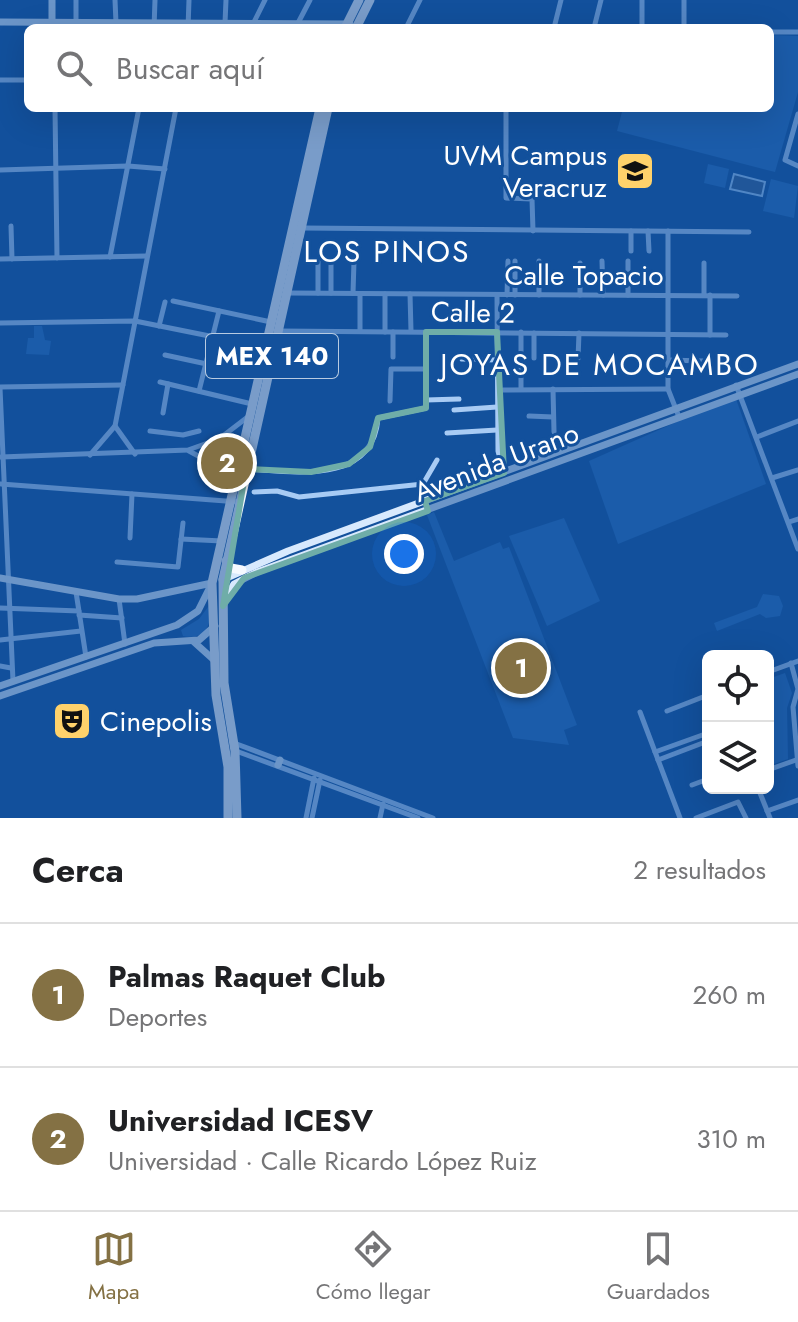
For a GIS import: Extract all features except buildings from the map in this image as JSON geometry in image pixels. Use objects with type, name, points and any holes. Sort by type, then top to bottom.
[{"type":"main road","points":[[52,0],[52,22]]},
{"type":"main road","points":[[354,24],[359,0]]},
{"type":"main road","points":[[355,24],[370,0]]},
{"type":"main road","points":[[0,22],[129,24]]},
{"type":"main road","points":[[213,24],[312,24]]},
{"type":"main road","name":"MEX 140","points":[[228,818],[234,747],[218,655],[223,606],[218,581],[226,560],[236,496],[297,228],[319,112]]},
{"type":"main road","name":"MEX 140","points":[[242,468],[266,348],[287,293],[297,228],[327,112]]},
{"type":"main road","name":"Avenida Urano","points":[[216,625],[234,584],[244,578],[679,417],[798,364]]},
{"type":"main road","name":"Avenida Urano","points":[[3,579],[119,599],[137,599],[218,581],[426,499],[675,408],[798,374]]},
{"type":"main road","points":[[471,484],[475,494]]},
{"type":"main road","name":"MEX 140","points":[[236,496],[223,541],[216,625],[237,818]]},
{"type":"main road","points":[[226,560],[231,568],[242,570]]},
{"type":"main road","points":[[0,686],[177,625],[198,611],[218,581]]},
{"type":"main road","points":[[177,625],[181,641]]},
{"type":"main road","points":[[0,696],[154,643],[192,641],[207,635],[216,625]]},
{"type":"main road","points":[[192,641],[218,655]]},
{"type":"street","points":[[76,0],[76,22]]},
{"type":"street","points":[[115,0],[116,23]]},
{"type":"street","points":[[154,24],[155,0]]},
{"type":"street","points":[[189,0],[189,24]]},
{"type":"street","points":[[225,23],[226,0]]},
{"type":"street","points":[[254,22],[265,0]]},
{"type":"street","points":[[298,23],[310,0]]},
{"type":"street","points":[[408,24],[420,0]]},
{"type":"street","points":[[555,24],[561,0]]},
{"type":"street","points":[[595,24],[601,0]]},
{"type":"street","points":[[642,0],[642,24]]},
{"type":"street","points":[[684,0],[684,24]]},
{"type":"street","points":[[774,32],[798,32]]},
{"type":"street","points":[[0,80],[24,80]]},
{"type":"street","points":[[55,112],[57,258]]},
{"type":"street","points":[[110,257],[138,112]]},
{"type":"street","points":[[90,455],[115,426],[175,112]]},
{"type":"street","points":[[506,112],[506,198],[532,199],[533,231]]},
{"type":"street","points":[[798,114],[794,139],[785,162],[798,166]]},
{"type":"street","points":[[0,170],[128,166],[165,169]]},
{"type":"street","points":[[11,226],[12,259]]},
{"type":"street","points":[[297,228],[749,232]]},
{"type":"street","points":[[631,231],[631,251]]},
{"type":"street","points":[[648,231],[649,251]]},
{"type":"street","points":[[668,231],[668,389],[679,417]]},
{"type":"street","points":[[0,259],[147,256]]},
{"type":"street","points":[[318,261],[318,293]]},
{"type":"street","points":[[354,261],[360,331]]},
{"type":"street","points":[[511,261],[511,295]]},
{"type":"street","points":[[539,261],[539,295]]},
{"type":"street","points":[[602,261],[603,295]]},
{"type":"street","points":[[628,261],[628,295]]},
{"type":"street","points":[[331,262],[331,293]]},
{"type":"street","points":[[580,263],[580,295]]},
{"type":"street","points":[[704,263],[711,335]]},
{"type":"street","name":"Calle Topacio","points":[[287,293],[737,296]]},
{"type":"street","points":[[385,294],[385,332]]},
{"type":"street","points":[[410,294],[411,331]]},
{"type":"street","points":[[497,295],[498,458],[504,473]]},
{"type":"street","name":"Calle 2","points":[[173,301],[275,326],[385,332],[726,335]]},
{"type":"street","points":[[159,326],[165,302]]},
{"type":"street","points":[[199,391],[219,311]]},
{"type":"street","points":[[0,323],[135,321],[266,348]]},
{"type":"street","points":[[393,332],[393,357]]},
{"type":"street","points":[[242,468],[311,472],[343,467],[370,447],[377,434],[378,418],[426,408],[426,332]]},
{"type":"street","points":[[521,332],[521,389]]},
{"type":"street","points":[[534,333],[534,358]]},
{"type":"street","points":[[578,359],[579,333]]},
{"type":"street","points":[[165,355],[260,375]]},
{"type":"street","points":[[462,359],[496,360]]},
{"type":"street","points":[[668,360],[703,361]]},
{"type":"street","points":[[390,401],[391,369],[426,369]]},
{"type":"street","points":[[1,456],[185,450],[219,439],[252,410],[199,391],[160,382]]},
{"type":"street","points":[[163,413],[168,384]]},
{"type":"street","points":[[13,681],[3,579],[0,387],[123,385]]},
{"type":"street","points":[[553,389],[554,432]]},
{"type":"street","points":[[503,390],[668,389]]},
{"type":"street","points":[[738,389],[798,549]]},
{"type":"street","points":[[426,400],[459,399]]},
{"type":"street","points":[[454,410],[497,407]]},
{"type":"street","points":[[529,416],[553,417]]},
{"type":"street","points":[[757,437],[798,421]]},
{"type":"street","points":[[115,426],[135,454]]},
{"type":"street","points":[[447,433],[497,430]]},
{"type":"street","points":[[150,431],[183,435],[199,431]]},
{"type":"street","points":[[183,435],[185,450]]},
{"type":"street","points":[[185,450],[213,464],[236,496]]},
{"type":"street","points":[[430,511],[423,484],[437,460]]},
{"type":"street","points":[[772,478],[798,470]]},
{"type":"street","points":[[2,484],[132,494],[236,496]]},
{"type":"street","points":[[254,492],[277,491],[299,497],[423,484]]},
{"type":"street","points":[[130,538],[132,494]]},
{"type":"street","points":[[789,522],[798,519]]},
{"type":"street","points":[[117,562],[178,567],[183,523]]},
{"type":"street","points":[[181,539],[223,541]]},
{"type":"street","points":[[76,592],[86,657]]},
{"type":"street","points":[[119,599],[125,644]]},
{"type":"street","points":[[0,608],[122,618]]},
{"type":"street","points":[[0,640],[81,631]]},
{"type":"street","points":[[774,670],[798,661]]},
{"type":"street","points":[[774,769],[797,763],[798,693],[791,663]]},
{"type":"street","points":[[0,666],[11,668]]},
{"type":"street","points":[[667,711],[702,697]]},
{"type":"street","points":[[640,712],[680,818]]},
{"type":"street","points":[[655,752],[702,735]]},
{"type":"street","points":[[658,760],[702,743]]},
{"type":"street","points":[[234,747],[433,818]]},
{"type":"street","points":[[306,818],[317,777]]},
{"type":"street","points":[[312,818],[317,777]]},
{"type":"street","points":[[692,785],[702,781]]},
{"type":"street","points":[[760,794],[768,815],[798,800]]},
{"type":"street","points":[[696,818],[738,802],[746,818]]},
{"type":"street","points":[[383,818],[386,803]]},
{"type":"street","points":[[386,803],[418,818]]},
{"type":"highlighted area","points":[[426,332],[497,332],[504,473],[425,501],[428,511],[244,578],[223,606],[246,469],[311,472],[349,464],[370,447],[378,418],[426,408]]},
{"type":"shaded area","points":[[774,35],[798,36],[798,92],[775,172],[617,131],[622,112],[774,112]]},
{"type":"shaded area","points":[[708,164],[729,169],[725,188],[704,183]]},
{"type":"shaded area","points":[[734,174],[765,182],[762,196],[730,189]]},
{"type":"shaded area","points":[[771,179],[798,186],[794,218],[763,211]]},
{"type":"shaded area","points":[[34,326],[42,326],[45,340],[51,341],[49,355],[26,354],[28,338],[34,338]]},
{"type":"shaded area","points":[[735,396],[766,484],[618,544],[589,461]]},
{"type":"shaded area","points":[[434,512],[454,561],[500,542],[503,549],[509,547],[577,725],[564,730],[569,745],[513,738],[427,515]]},
{"type":"shaded area","points":[[564,518],[600,601],[547,626],[509,536]]},
{"type":"shaded area","points":[[763,594],[779,596],[783,606],[780,616],[766,618],[760,614],[717,631],[714,623],[757,607]]},
{"type":"shaded area","points":[[211,603],[209,624],[203,633],[183,636],[181,630],[199,619]]},
{"type":"shaded area","points":[[785,673],[792,693],[787,708],[788,759],[774,764],[774,722],[774,677]]},
{"type":"place","name":"UVM Campus Veracruz","points":[[635,171]]},
{"type":"place","name":"Universidad ICESV","points":[[227,463]]},
{"type":"place","name":"Palmas Raquet Club","points":[[521,668]]},
{"type":"place","name":"Cinepolis","points":[[72,721]]},
{"type":"district","name":"LOS PINOS","points":[[387,252]]},
{"type":"district","name":"JOYAS DE MOCAMBO","points":[[600,365]]}]
